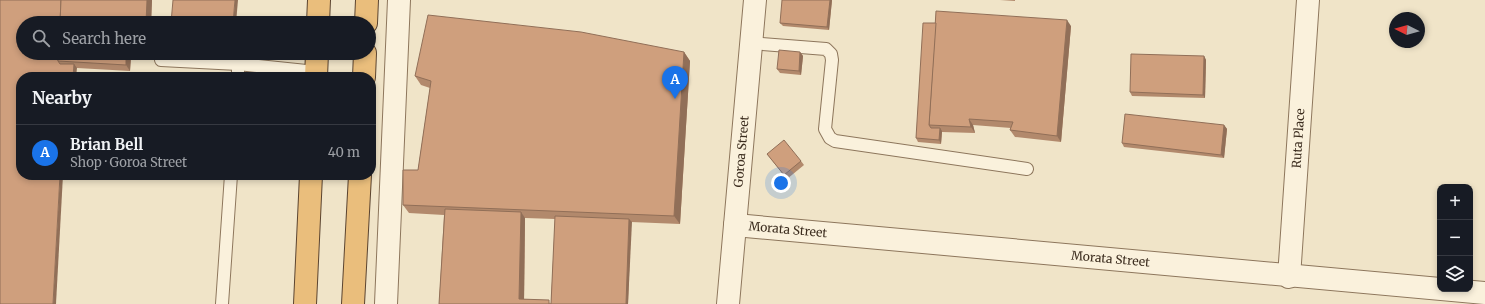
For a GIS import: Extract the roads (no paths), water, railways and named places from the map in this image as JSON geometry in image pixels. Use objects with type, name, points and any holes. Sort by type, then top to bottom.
[{"type":"highway","points":[[318,16],[319,0]]},
{"type":"highway","points":[[366,16],[367,0]]},
{"type":"highway","points":[[364,72],[365,60]]},
{"type":"highway","points":[[305,304],[311,180]]},
{"type":"highway","points":[[353,304],[360,180]]},
{"type":"street","points":[[386,304],[399,0]]},
{"type":"street","name":"Goroa Street","points":[[728,304],[755,0]]},
{"type":"street","name":"Ruta Place","points":[[1289,277],[1308,0]]},
{"type":"street","name":"Morata Street","points":[[735,225],[1289,277],[1485,293]]},
{"type":"lane","points":[[750,43],[826,49],[831,54],[832,60],[825,129],[830,138],[835,141],[1027,169]]},
{"type":"lane","points":[[161,60],[316,68]]},
{"type":"lane","points":[[238,64],[238,72]]},
{"type":"lane","points":[[222,304],[231,180]]},
{"type":"place","name":"Brian Bell","points":[[675,99]]}]
